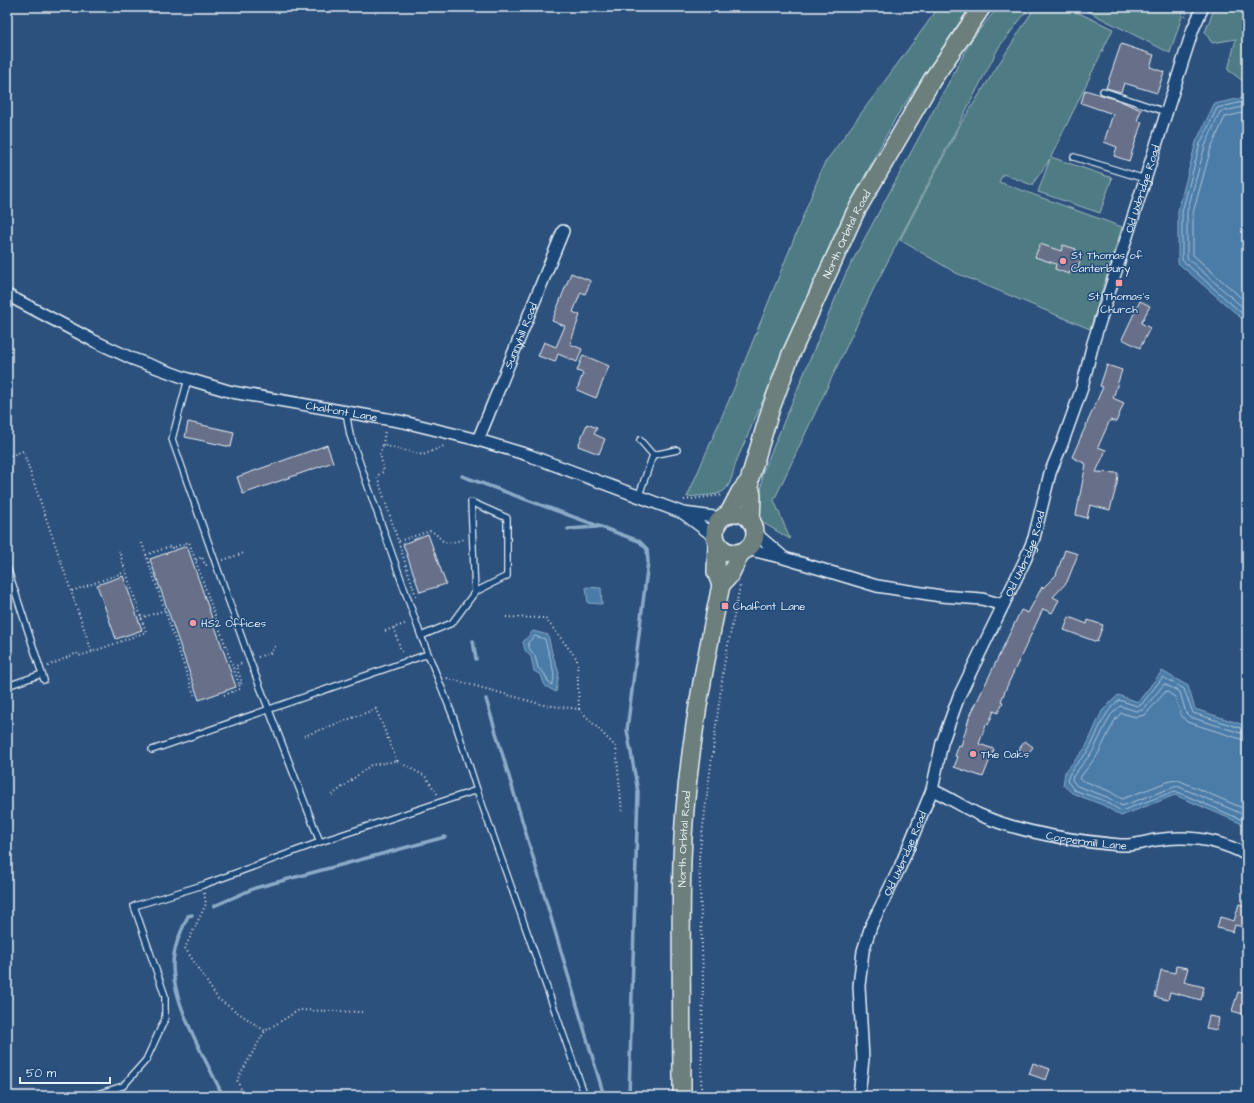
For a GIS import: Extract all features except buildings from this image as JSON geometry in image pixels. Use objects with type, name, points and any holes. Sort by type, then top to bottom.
[{"type":"main road","name":"North Orbital Road","points":[[752,525],[752,496],[750,481],[771,408],[791,354],[855,213],[893,144],[932,80],[982,7]]},
{"type":"main road","name":"North Orbital Road","points":[[725,517],[740,492],[750,481]]},
{"type":"main road","points":[[742,515],[752,525],[753,539],[744,551],[728,552],[716,540],[715,530],[725,517],[742,515]]},
{"type":"main road","name":"North Orbital Road","points":[[682,1096],[682,859],[689,774],[700,687],[720,585],[716,572],[716,540]]},
{"type":"main road","name":"North Orbital Road","points":[[720,585],[730,574],[744,551]]},
{"type":"street","name":"Old Uxbridge Road","points":[[859,1096],[863,1059],[859,986],[862,951],[871,926],[900,866],[932,790],[942,743],[959,696],[1034,538],[1050,472],[1062,444],[1082,388],[1093,343],[1166,112],[1193,29],[1203,7]]},
{"type":"street","name":"Sunnyhill Road","points":[[478,440],[563,230]]},
{"type":"street","name":"Chalfont Lane","points":[[7,295],[99,344],[133,360],[188,380],[232,392],[404,422],[478,440],[528,455],[683,513],[725,517]]},
{"type":"street","name":"Chalfont Lane","points":[[683,513],[716,540]]},
{"type":"street","points":[[752,525],[761,538],[784,558]]},
{"type":"street","points":[[744,551],[784,558],[877,586],[941,596],[982,599],[1003,605]]},
{"type":"street","name":"Coppermill Lane","points":[[932,790],[980,815],[1026,830],[1120,845],[1136,845],[1172,838],[1194,837],[1220,844],[1247,855]]},
{"type":"lane","points":[[1103,91],[1166,112]]},
{"type":"lane","points":[[1074,157],[1145,179]]},
{"type":"lane","points":[[188,380],[172,439],[268,710],[320,842]]},
{"type":"lane","points":[[346,411],[350,435],[421,636],[454,720],[477,790],[585,1096]]},
{"type":"lane","points":[[640,440],[653,455]]},
{"type":"lane","points":[[653,455],[677,450]]},
{"type":"lane","points":[[639,496],[653,455]]},
{"type":"lane","points":[[421,636],[452,623],[475,592],[507,576],[507,518],[471,502],[475,592]]},
{"type":"lane","points":[[7,567],[42,675],[7,686]]},
{"type":"lane","points":[[152,750],[428,654]]},
{"type":"lane","points":[[91,1096],[123,1086],[146,1060],[165,1019],[165,996],[134,906],[203,885],[320,842],[477,790]]},
{"type":"path","points":[[408,600],[417,595],[377,476],[384,471],[380,454],[383,445],[423,455],[450,443],[454,434]]},
{"type":"path","points":[[7,457],[23,451],[92,652]]},
{"type":"path","points":[[399,541],[430,531],[434,532],[443,542],[447,543],[472,538]]},
{"type":"path","points":[[146,554],[171,546],[172,548],[189,542],[239,684]]},
{"type":"path","points":[[142,543],[194,695]]},
{"type":"path","points":[[42,675],[77,653],[79,656],[146,632],[119,551]]},
{"type":"path","points":[[72,591],[126,572]]},
{"type":"path","points":[[701,1096],[703,979],[699,856],[724,665],[741,580]]},
{"type":"path","points":[[141,618],[165,610]]},
{"type":"path","points":[[504,618],[544,618],[577,659],[579,709]]},
{"type":"path","points":[[386,631],[408,622]]},
{"type":"path","points":[[394,628],[404,662]]},
{"type":"path","points":[[436,675],[544,705],[579,709],[616,747],[622,812]]},
{"type":"path","points":[[304,736],[376,709],[397,761]]},
{"type":"path","points":[[332,796],[371,765],[397,761],[425,776],[441,801]]},
{"type":"path","points":[[203,885],[206,904],[185,948],[218,999],[264,1031]]},
{"type":"path","points":[[244,1096],[237,1080],[264,1031],[298,1010],[362,1012]]},
{"type":"green space","points":[[939,7],[970,7],[896,117],[850,204],[736,462],[730,483],[726,489],[716,494],[687,497],[732,393],[824,164]]},
{"type":"green space","points":[[998,7],[1030,7],[999,47],[875,286],[774,500],[790,539],[760,521],[762,474],[846,273],[972,39]]},
{"type":"green space","points":[[1035,7],[1066,7],[1113,29],[1051,157],[1112,178],[1100,213],[1038,192],[1050,159],[1032,185],[1003,174],[999,182],[1122,227],[1090,329],[956,273],[900,240],[960,125]]},
{"type":"green space","points":[[1079,7],[1185,7],[1170,53]]},
{"type":"green space","points":[[1215,7],[1247,7],[1247,84],[1228,70],[1236,39],[1212,43],[1205,32]]},
{"type":"water","points":[[1247,97],[1247,323],[1178,263],[1178,211],[1196,142],[1214,104]]},
{"type":"water","points":[[586,587],[601,588],[602,604],[588,603]]},
{"type":"water","points":[[533,631],[548,635],[559,673],[556,692],[545,686],[541,675],[534,671],[531,657],[525,650],[523,642]]},
{"type":"water","points":[[1162,671],[1188,686],[1195,709],[1247,726],[1247,826],[1175,795],[1121,816],[1103,805],[1072,793],[1063,785],[1065,772],[1086,747],[1102,711],[1118,695],[1138,702]]},
{"type":"waterway","points":[[462,476],[639,541],[647,549],[648,562],[627,730],[638,792],[629,1096]]},
{"type":"waterway","points":[[568,529],[597,527]]},
{"type":"waterway","points":[[473,641],[476,659]]},
{"type":"waterway","points":[[486,699],[604,1096]]},
{"type":"waterway","points":[[214,906],[255,888],[445,837]]},
{"type":"waterway","points":[[192,915],[188,916],[176,946],[173,959],[174,981],[184,1015],[223,1096]]},
{"type":"place","name":"St Thomas of Canterbury","points":[[1063,261]]},
{"type":"place","name":"St Thomas's Church","points":[[1119,283]]},
{"type":"place","name":"Chalfont Lane","points":[[725,606]]},
{"type":"place","name":"HS2 Offices","points":[[193,623]]},
{"type":"place","name":"The Oaks","points":[[973,754]]}]
